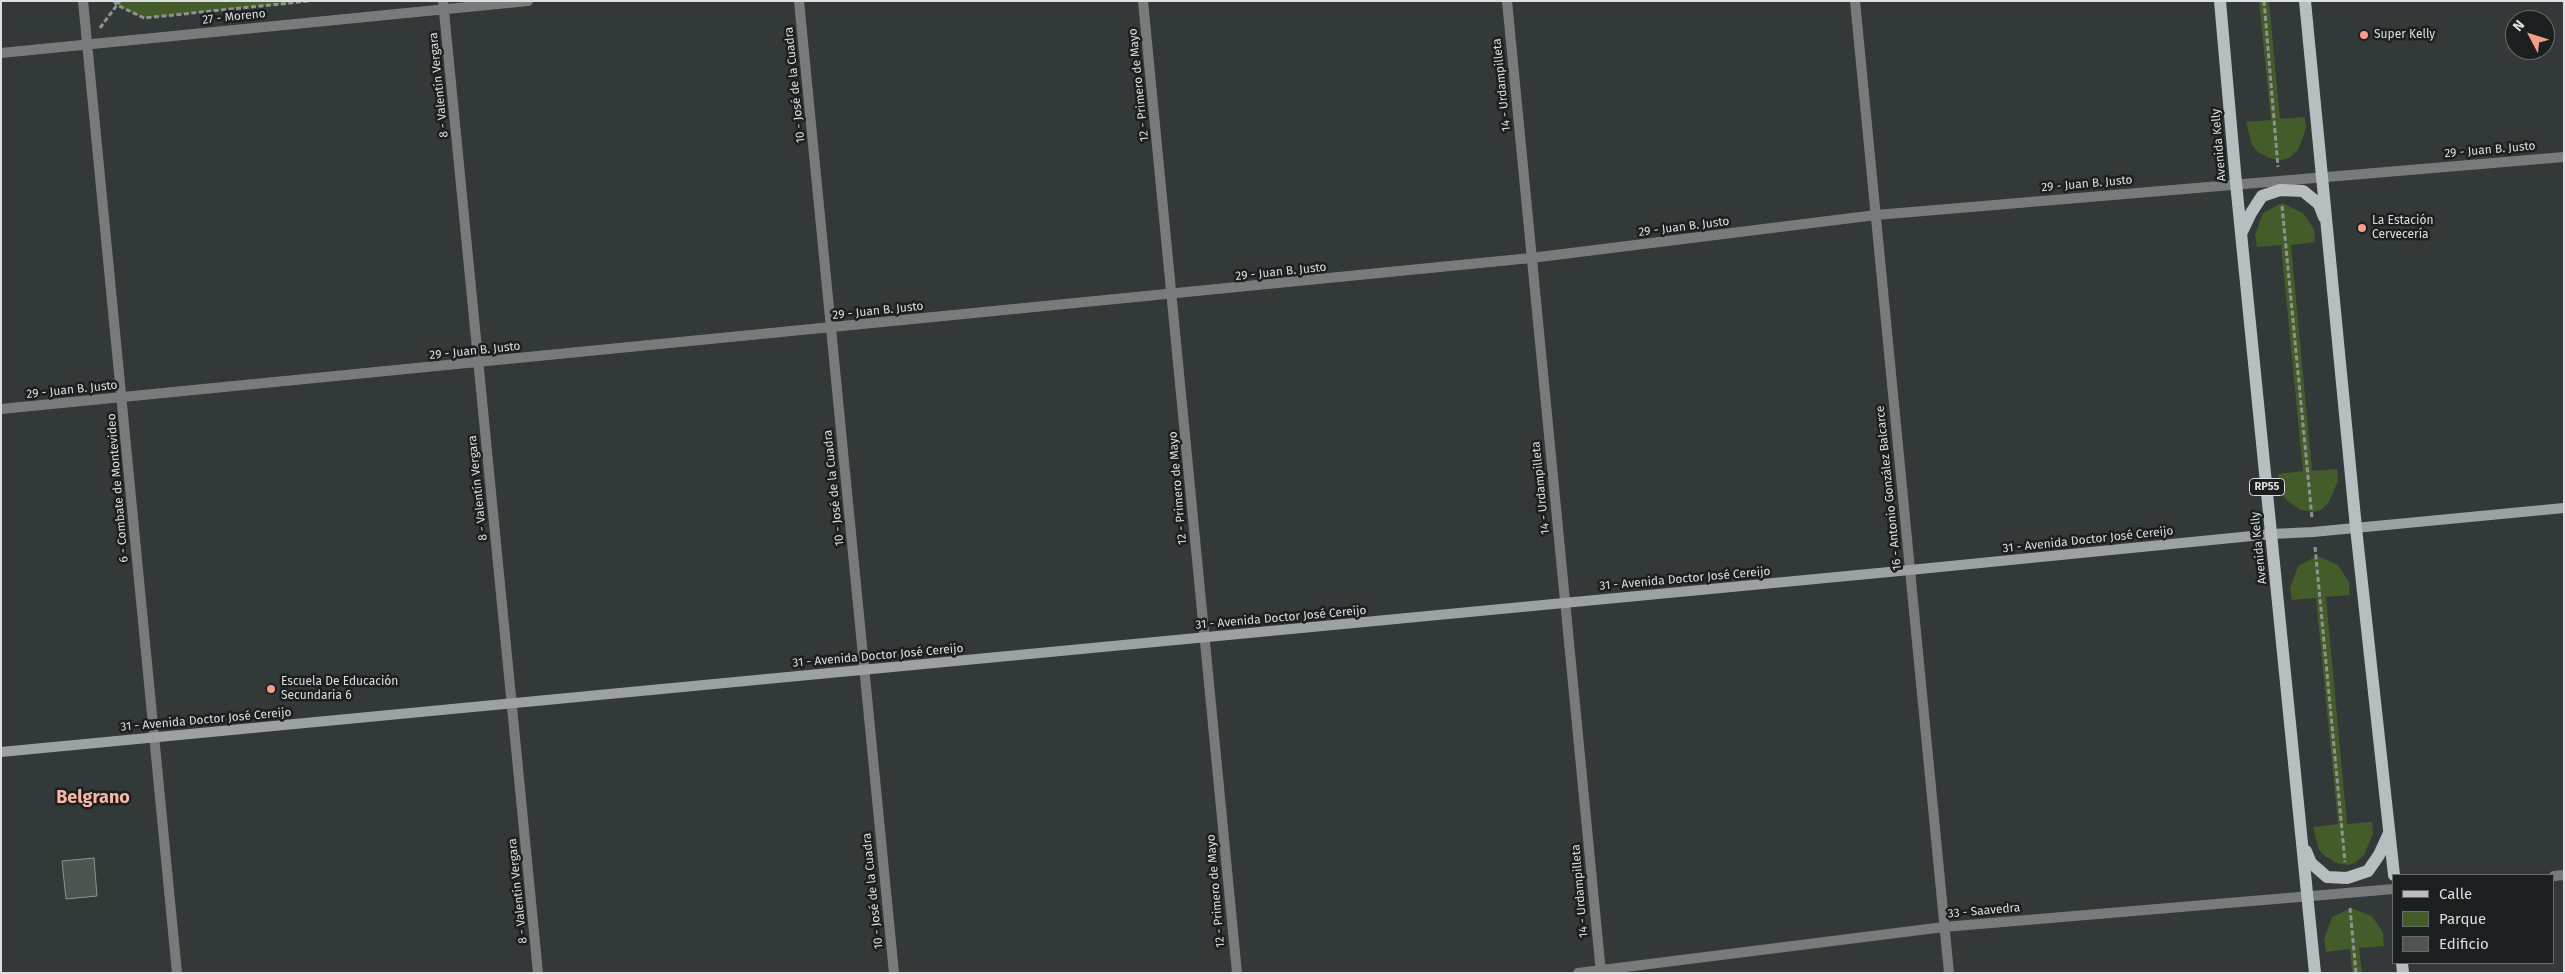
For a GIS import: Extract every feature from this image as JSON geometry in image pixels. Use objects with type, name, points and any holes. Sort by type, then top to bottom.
[{"type":"main road","name":"Avenida Kelly","points":[[2220,1],[2236,183],[2315,973]]},
{"type":"main road","points":[[2305,1],[2356,528],[2394,874]]},
{"type":"main road","points":[[2241,234],[2251,212],[2262,196],[2280,185],[2303,191],[2318,204],[2327,227]]},
{"type":"main road","points":[[2302,842],[2312,864],[2327,877],[2347,878],[2368,871],[2379,855],[2389,833]]},
{"type":"street","name":"6 - Combate de Montevideo","points":[[83,1],[177,973]]},
{"type":"street","name":"27 - Moreno","points":[[1,53],[444,5],[528,1]]},
{"type":"street","name":"10 - José de la Cuadra","points":[[799,1],[894,973]]},
{"type":"street","name":"12 - Primero de Mayo","points":[[1144,1],[1237,973]]},
{"type":"street","name":"14 - Urdampilleta","points":[[1507,1],[1600,972]]},
{"type":"street","name":"16 - Antonio González Balcarce","points":[[1855,1],[1949,973]]},
{"type":"street","name":"8 - Valentín Vergara","points":[[444,5],[538,973]]},
{"type":"street","name":"29 - Juan B. Justo","points":[[1,409],[831,329],[1532,258],[1876,215],[2236,183],[2280,185],[2323,176],[2564,157]]},
{"type":"street","name":"31 - Avenida Doctor José Cereijo","points":[[1,752],[2272,534],[2313,532],[2564,508]]},
{"type":"street","name":"33 - Saavedra","points":[[1578,973],[1600,972],[1944,927],[2392,889]]},
{"type":"path","points":[[114,1],[117,5],[144,18],[309,1]]},
{"type":"path","points":[[88,44],[120,1]]},
{"type":"path","points":[[2264,1],[2347,878]]},
{"type":"path","points":[[2348,893],[2356,973]]},
{"type":"green space","points":[[114,1],[309,1],[144,18],[117,5]]},
{"type":"green space","points":[[2259,1],[2269,1],[2280,119],[2305,117],[2306,129],[2298,150],[2289,158],[2281,160],[2269,158],[2258,152],[2252,145],[2246,122],[2271,120]]},
{"type":"green space","points":[[2282,203],[2303,213],[2314,229],[2315,242],[2291,245],[2312,471],[2337,469],[2338,481],[2329,502],[2321,510],[2313,512],[2301,510],[2284,497],[2278,474],[2303,471],[2281,245],[2257,247],[2255,235],[2263,213]]},
{"type":"green space","points":[[2317,556],[2338,565],[2349,582],[2350,595],[2326,597],[2347,824],[2372,822],[2373,834],[2364,855],[2355,863],[2348,865],[2336,863],[2319,850],[2313,827],[2338,824],[2316,598],[2292,600],[2290,588],[2298,566]]},
{"type":"green space","points":[[2351,908],[2372,916],[2383,933],[2384,946],[2359,948],[2362,973],[2352,973],[2350,949],[2326,952],[2324,939],[2332,917]]},
{"type":"building","points":[[94,858],[97,896],[66,899],[62,861]]},
{"type":"place","name":"Super Kelly","points":[[2364,35]]},
{"type":"place","name":"La Estación Cervecería","points":[[2362,228]]},
{"type":"place","name":"Escuela De Educación Secundaria 6","points":[[271,689]]},
{"type":"district","name":"Belgrano","points":[[93,798]]}]
